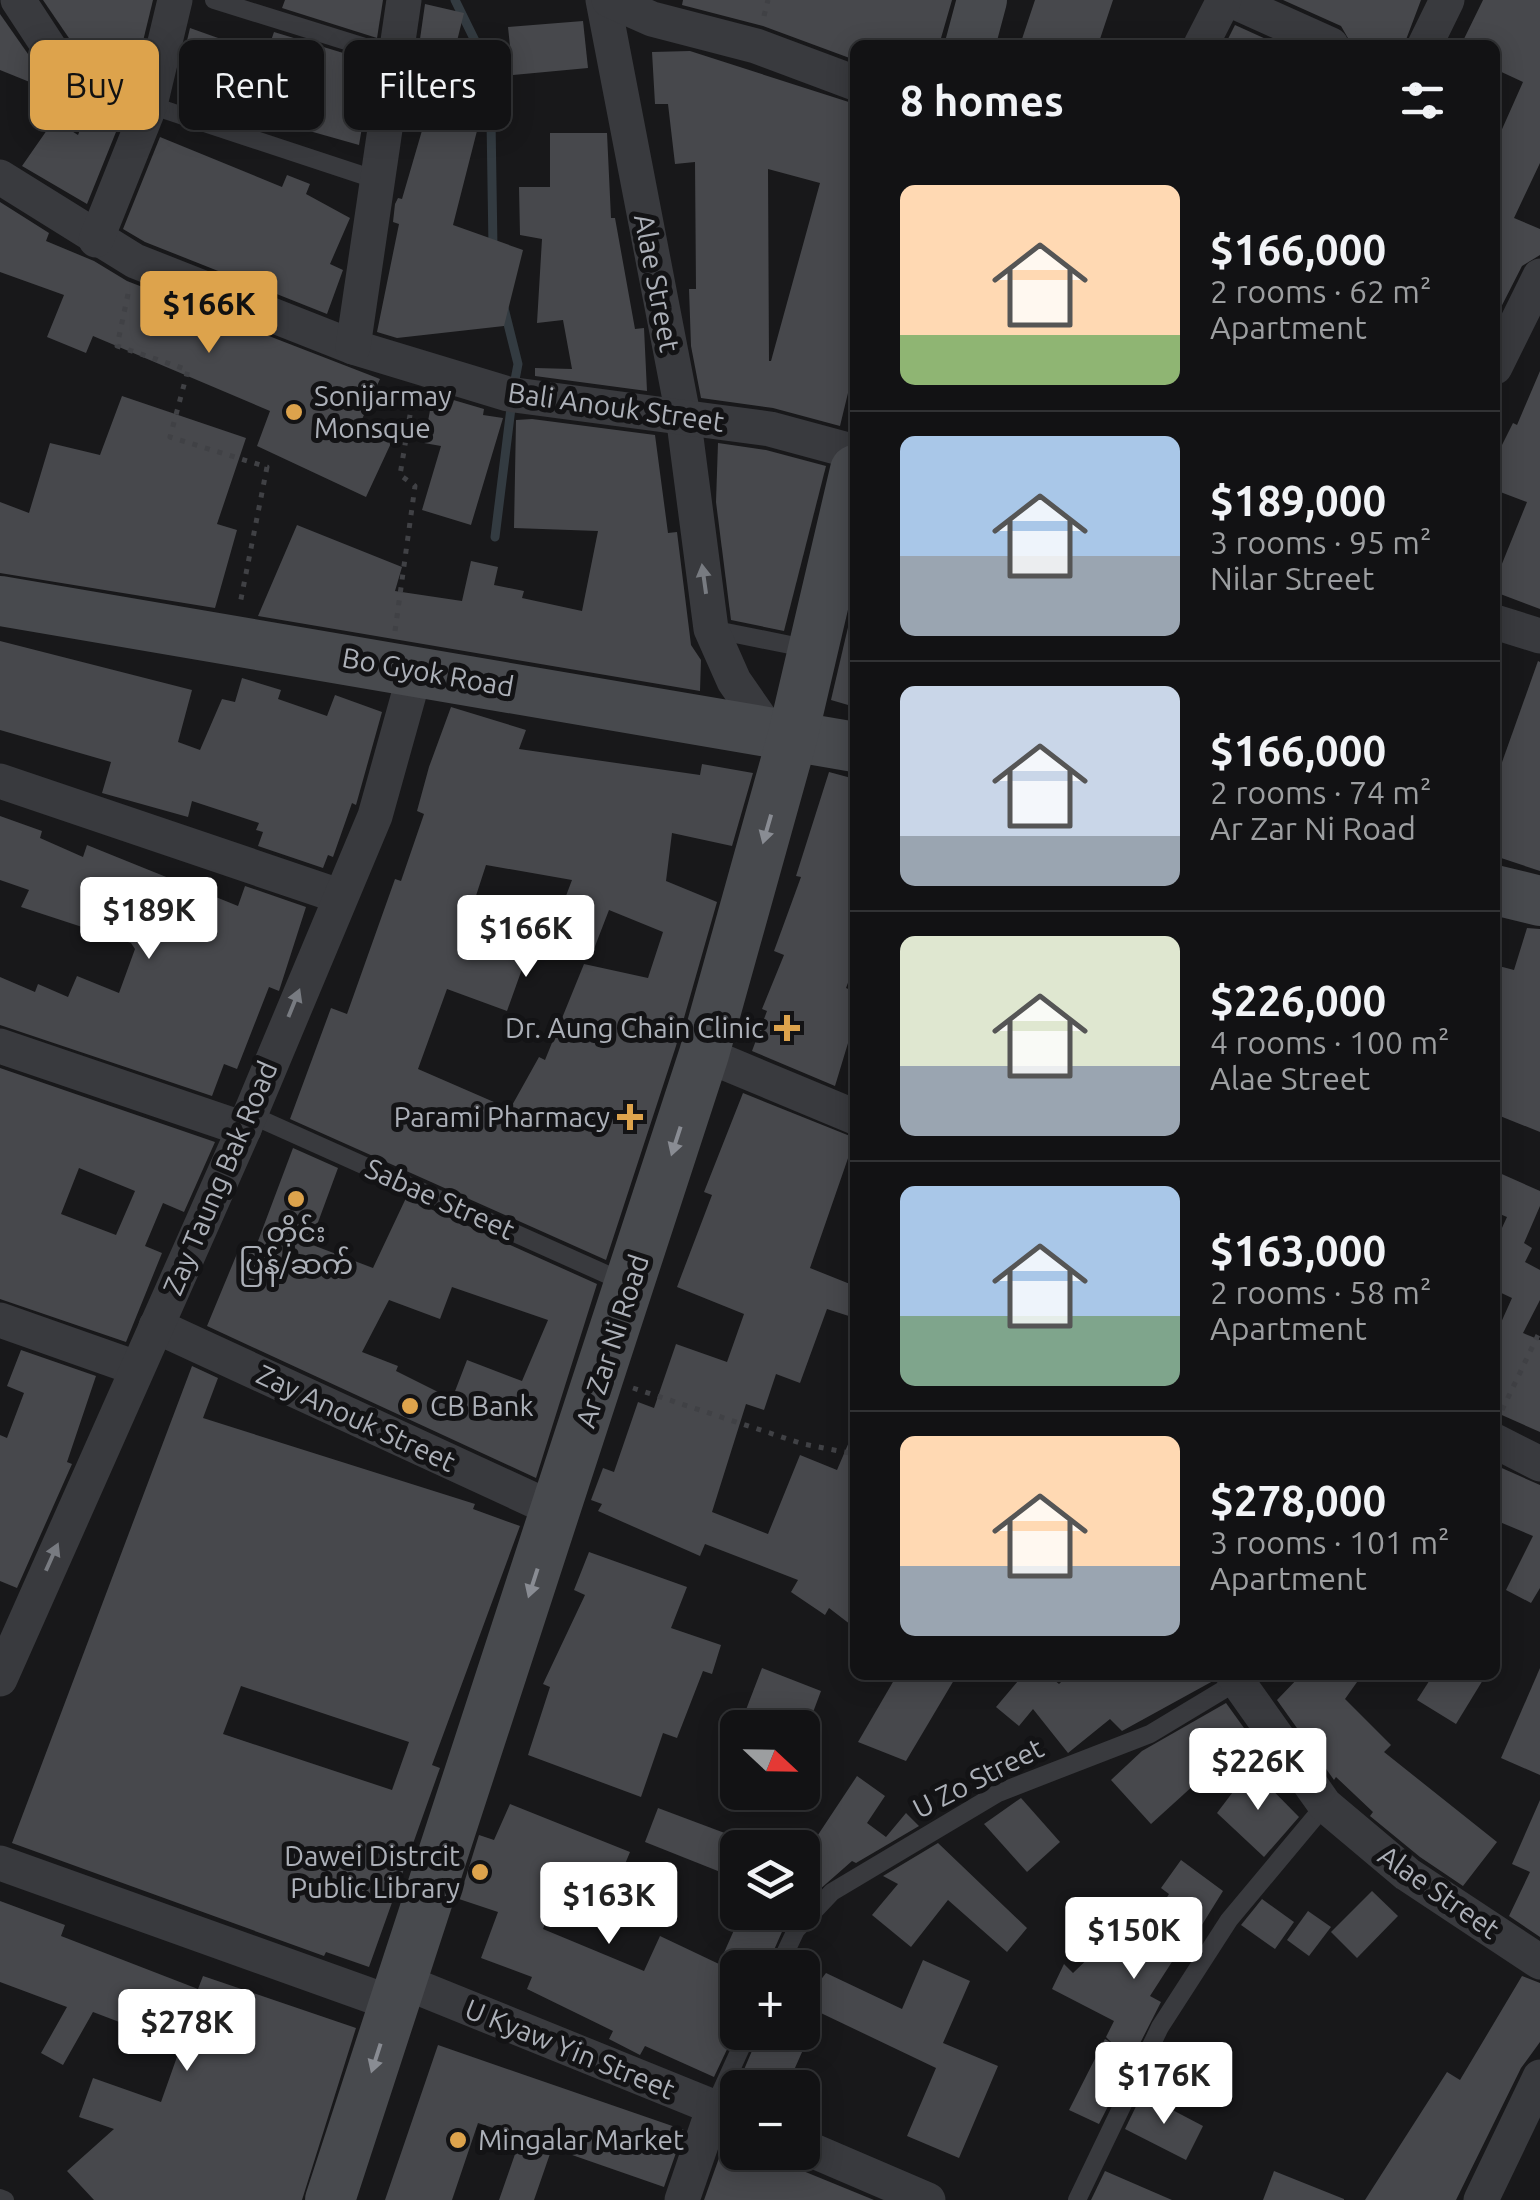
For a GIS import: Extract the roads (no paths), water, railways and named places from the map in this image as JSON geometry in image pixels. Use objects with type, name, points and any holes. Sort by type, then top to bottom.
[{"type":"main road","points":[[971,40],[982,0]]},
{"type":"main road","name":"Ar Zar Ni Road","points":[[330,2200],[704,1054],[781,733],[811,649],[850,490]]},
{"type":"main road","name":"Bo Gyok Road","points":[[0,602],[404,667],[850,746]]},
{"type":"main road","points":[[1500,891],[1540,902]]},
{"type":"street","points":[[18,0],[44,40]]},
{"type":"street","points":[[159,67],[175,0]]},
{"type":"street","points":[[397,40],[404,0]]},
{"type":"street","points":[[606,0],[652,19],[756,46],[850,81]]},
{"type":"street","name":"Alae Street","points":[[606,0],[682,415],[711,629],[734,682],[781,733]]},
{"type":"street","points":[[1204,40],[1228,0],[1320,40]]},
{"type":"street","points":[[1428,40],[1448,0]]},
{"type":"street","points":[[96,240],[140,130]]},
{"type":"street","points":[[353,347],[382,130]]},
{"type":"street","name":"Bali Anouk Street","points":[[0,178],[135,262],[353,347],[508,394],[770,428],[850,451]]},
{"type":"street","points":[[1500,350],[1540,276]]},
{"type":"street","points":[[1500,624],[1540,636]]},
{"type":"street","name":"Zay Taung Bak Road","points":[[0,1679],[15,1602],[156,1326],[376,816],[404,667]]},
{"type":"street","points":[[0,782],[339,896]]},
{"type":"street","points":[[0,1046],[246,1121]]},
{"type":"street","points":[[704,1054],[850,1115]]},
{"type":"street","points":[[0,1320],[136,1368]]},
{"type":"street","name":"Zay Anouk Street","points":[[156,1326],[557,1511]]},
{"type":"street","points":[[1500,1443],[1540,1464]]},
{"type":"street","name":"Alae Street","points":[[1236,1680],[1325,1805],[1407,1874],[1540,1962]]},
{"type":"street","name":"U Kyaw Yin Street","points":[[0,1863],[398,1992],[720,2110]]},
{"type":"street","points":[[1481,2200],[1540,2077]]},
{"type":"street","points":[[682,2200],[720,2124]]},
{"type":"street","points":[[820,2154],[928,2200]]},
{"type":"lane","points":[[214,0],[344,40]]},
{"type":"lane","points":[[159,107],[374,179]]},
{"type":"lane","points":[[711,629],[811,649]]},
{"type":"lane","name":"Sabae Street","points":[[246,1121],[631,1285]]},
{"type":"lane","name":"U Zo Street","points":[[787,1950],[796,1930],[832,1892],[998,1793],[1150,1734],[1232,1680]]},
{"type":"lane","points":[[1077,2200],[1160,2027],[1229,1920],[1325,1805]]},
{"type":"waterway","points":[[455,0],[484,59],[491,120],[493,248]]},
{"type":"waterway","points":[[504,308],[518,364],[514,385]]},
{"type":"waterway","points":[[495,537],[512,400]]},
{"type":"place","name":"Sonijarmay Monsque","points":[[294,412]]},
{"type":"place","name":"Dr. Aung Chain Clinic","points":[[787,1028]]},
{"type":"place","name":"Parami Pharmacy","points":[[630,1117]]},
{"type":"place","name":"တိုင်း ပြန်/ဆက်","points":[[296,1199]]},
{"type":"place","name":"CB Bank","points":[[410,1406]]},
{"type":"place","name":"Dawei Distrcit Public Library","points":[[480,1872]]},
{"type":"place","name":"Mingalar Market","points":[[458,2140]]}]
